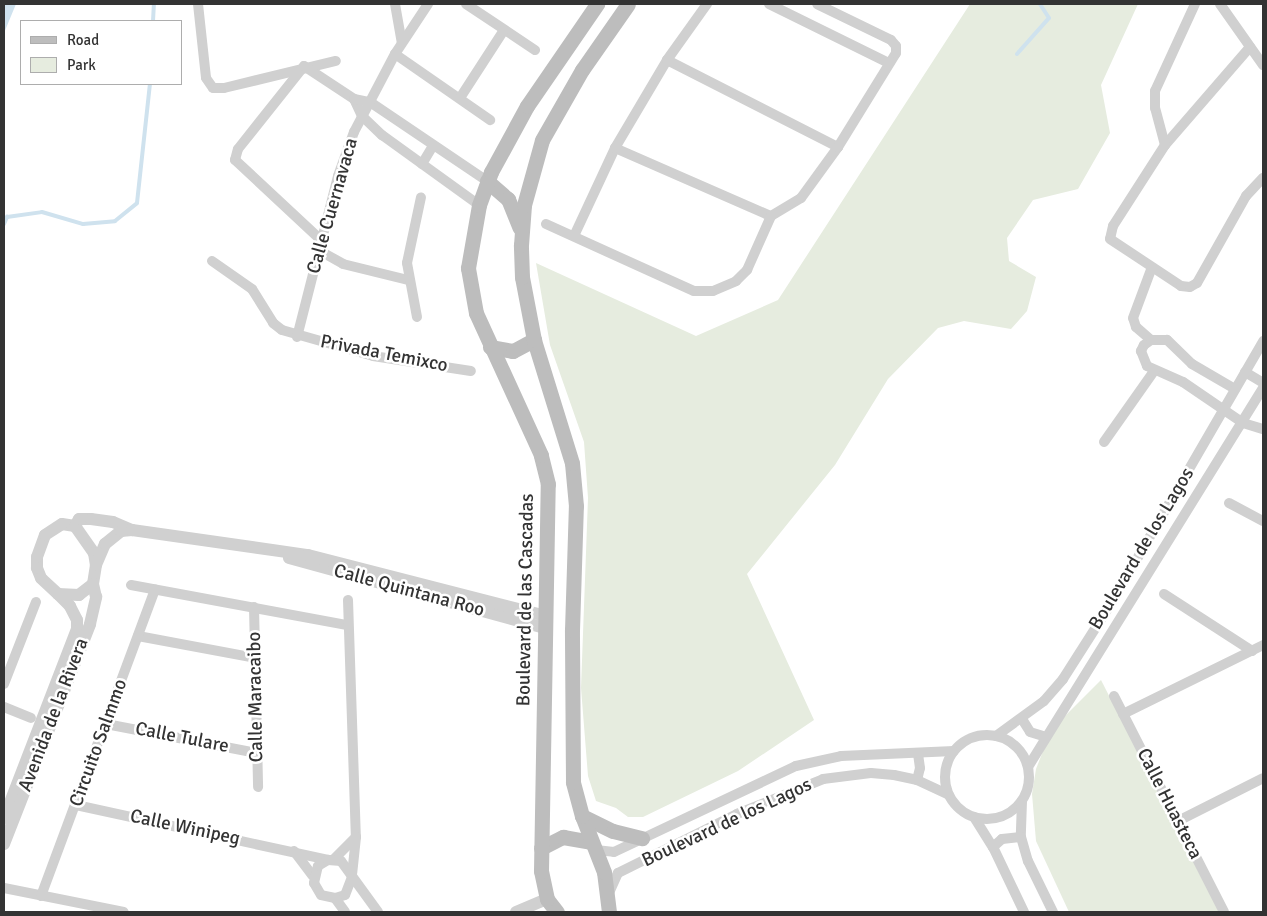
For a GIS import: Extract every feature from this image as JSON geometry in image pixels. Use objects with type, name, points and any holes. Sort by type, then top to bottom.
[{"type":"main road","name":"Boulevard de las Cascadas","points":[[557,912],[547,899],[542,883],[548,484],[541,455],[490,347],[474,306],[468,268],[479,205],[487,181],[527,106],[597,4]]},
{"type":"main road","points":[[609,912],[604,872],[582,816],[573,782],[572,630],[576,506],[572,463],[534,340],[522,277],[522,232],[531,172],[542,140],[582,70],[628,4]]},
{"type":"main road","points":[[487,181],[508,198],[522,232]]},
{"type":"main road","points":[[490,347],[514,351],[534,340]]},
{"type":"main road","points":[[582,816],[613,831],[642,838]]},
{"type":"main road","points":[[542,848],[562,836],[594,846]]},
{"type":"street","points":[[200,4],[206,78],[213,88],[224,88],[304,66],[336,61]]},
{"type":"street","points":[[394,4],[402,42]]},
{"type":"street","name":"Calle Cuernavaca","points":[[297,336],[338,176],[362,116],[402,42],[428,4]]},
{"type":"street","points":[[466,4],[535,50]]},
{"type":"street","points":[[574,236],[615,148],[667,60],[707,4]]},
{"type":"street","points":[[769,4],[889,63]]},
{"type":"street","points":[[546,224],[694,290],[713,291],[736,281],[746,270],[771,216],[801,198],[838,146],[896,53],[896,46],[891,40],[817,4]]},
{"type":"street","points":[[1164,146],[1155,108],[1155,91],[1195,4]]},
{"type":"street","points":[[1220,4],[1263,65]]},
{"type":"street","points":[[460,98],[504,30]]},
{"type":"street","points":[[1250,47],[1164,146],[1110,232],[1110,239],[1180,286],[1190,287],[1197,283],[1228,222],[1263,178]]},
{"type":"street","points":[[395,54],[490,120]]},
{"type":"street","points":[[667,60],[838,146]]},
{"type":"street","points":[[304,66],[354,99],[370,102],[487,181]]},
{"type":"street","points":[[304,66],[238,149],[235,160],[321,246],[343,264],[408,280]]},
{"type":"street","points":[[354,99],[362,116],[422,164],[479,205]]},
{"type":"street","points":[[422,164],[433,146]]},
{"type":"street","points":[[615,148],[771,216]]},
{"type":"street","points":[[417,317],[408,280],[410,245],[421,197]]},
{"type":"street","name":"Privada Temixco","points":[[212,261],[252,289],[273,322],[297,336],[373,356],[471,371]]},
{"type":"street","points":[[1152,267],[1133,318],[1136,328],[1151,340],[1167,340],[1192,364],[1235,389]]},
{"type":"street","points":[[1151,340],[1141,352],[1147,366],[1154,371],[1183,382],[1243,423],[1263,429]]},
{"type":"street","name":"Boulevard de los Lagos","points":[[996,736],[1022,719],[1044,701],[1063,679],[1112,602],[1263,341]]},
{"type":"street","points":[[1104,442],[1154,371]]},
{"type":"street","points":[[1245,372],[1263,382]]},
{"type":"street","name":"Boulevard de los Lagos","points":[[1028,767],[1263,388]]},
{"type":"street","points":[[1229,503],[1263,521]]},
{"type":"street","name":"Calle Quintana Roo","points":[[75,526],[79,519],[90,519],[113,522],[132,530],[273,552],[308,555],[545,622]]},
{"type":"street","points":[[96,565],[89,543],[75,526],[62,524],[45,535],[36,557],[41,578],[58,594],[79,595],[93,584],[96,565],[105,544],[121,531],[132,530]]},
{"type":"street","name":"Avenida de la Rivera","points":[[4,818],[90,624],[96,597],[93,584]]},
{"type":"street","points":[[131,584],[348,625]]},
{"type":"street","name":"Circuito Salmmo","points":[[41,896],[155,589]]},
{"type":"street","name":"Avenida de la Rivera","points":[[4,844],[52,712],[77,629],[74,612],[58,594]]},
{"type":"street","points":[[1164,594],[1252,651]]},
{"type":"street","points":[[294,851],[313,876],[316,890],[322,895],[335,898],[345,895],[352,875],[356,837],[348,600]]},
{"type":"street","points":[[4,684],[36,602]]},
{"type":"street","name":"Calle Maracaibo","points":[[254,607],[258,787]]},
{"type":"street","points":[[138,636],[255,658]]},
{"type":"street","points":[[1123,714],[1263,645]]},
{"type":"street","name":"Calle Huasteca","points":[[1114,696],[1224,912]]},
{"type":"street","points":[[4,707],[31,718]]},
{"type":"street","points":[[1022,719],[1030,732],[1046,737]]},
{"type":"street","name":"Calle Tulare","points":[[106,724],[257,753]]},
{"type":"street","points":[[996,736],[1017,747],[1028,767],[1028,790],[1022,801],[1001,817],[974,817],[959,809],[949,795],[945,772],[954,751],[973,738],[996,736]]},
{"type":"street","name":"Boulevard de los Lagos","points":[[594,846],[607,853],[796,766],[841,756],[954,751]]},
{"type":"street","points":[[916,780],[920,768],[918,754]]},
{"type":"street","name":"Boulevard de los Lagos","points":[[608,897],[618,873],[784,793],[823,779],[871,773],[916,780],[949,795]]},
{"type":"street","points":[[1178,821],[1263,778]]},
{"type":"street","points":[[1022,801],[1021,837],[1028,861],[1053,912]]},
{"type":"street","name":"Calle Winipeg","points":[[76,806],[331,860]]},
{"type":"street","points":[[974,817],[993,847],[1024,912]]},
{"type":"street","points":[[313,876],[318,866],[331,860],[356,837]]},
{"type":"street","points":[[993,847],[1002,839],[1021,837]]},
{"type":"street","points":[[331,860],[342,861],[378,912]]},
{"type":"street","points":[[4,888],[124,912]]},
{"type":"street","points":[[335,898],[345,912]]},
{"type":"street","points":[[516,912],[547,899]]},
{"type":"green space","points":[[970,4],[1138,4],[1101,85],[1110,133],[1078,189],[1033,200],[1007,238],[1009,261],[1036,277],[1027,311],[1011,329],[964,321],[938,328],[888,379],[835,465],[747,574],[814,720],[738,771],[643,817],[628,817],[616,808],[596,801],[588,776],[581,688],[588,498],[584,442],[550,345],[536,263],[696,336],[778,300]]},
{"type":"green space","points":[[1101,680],[1219,912],[1069,912],[1036,841],[1032,794],[1036,769],[1045,746],[1062,719]]},
{"type":"water","points":[[4,4],[16,4],[4,33]]},
{"type":"waterway","points":[[153,20],[154,4]]},
{"type":"waterway","points":[[1017,54],[1049,18],[1040,4]]},
{"type":"waterway","points":[[4,224],[7,217],[42,212],[83,224],[115,221],[137,203],[150,85]]}]
